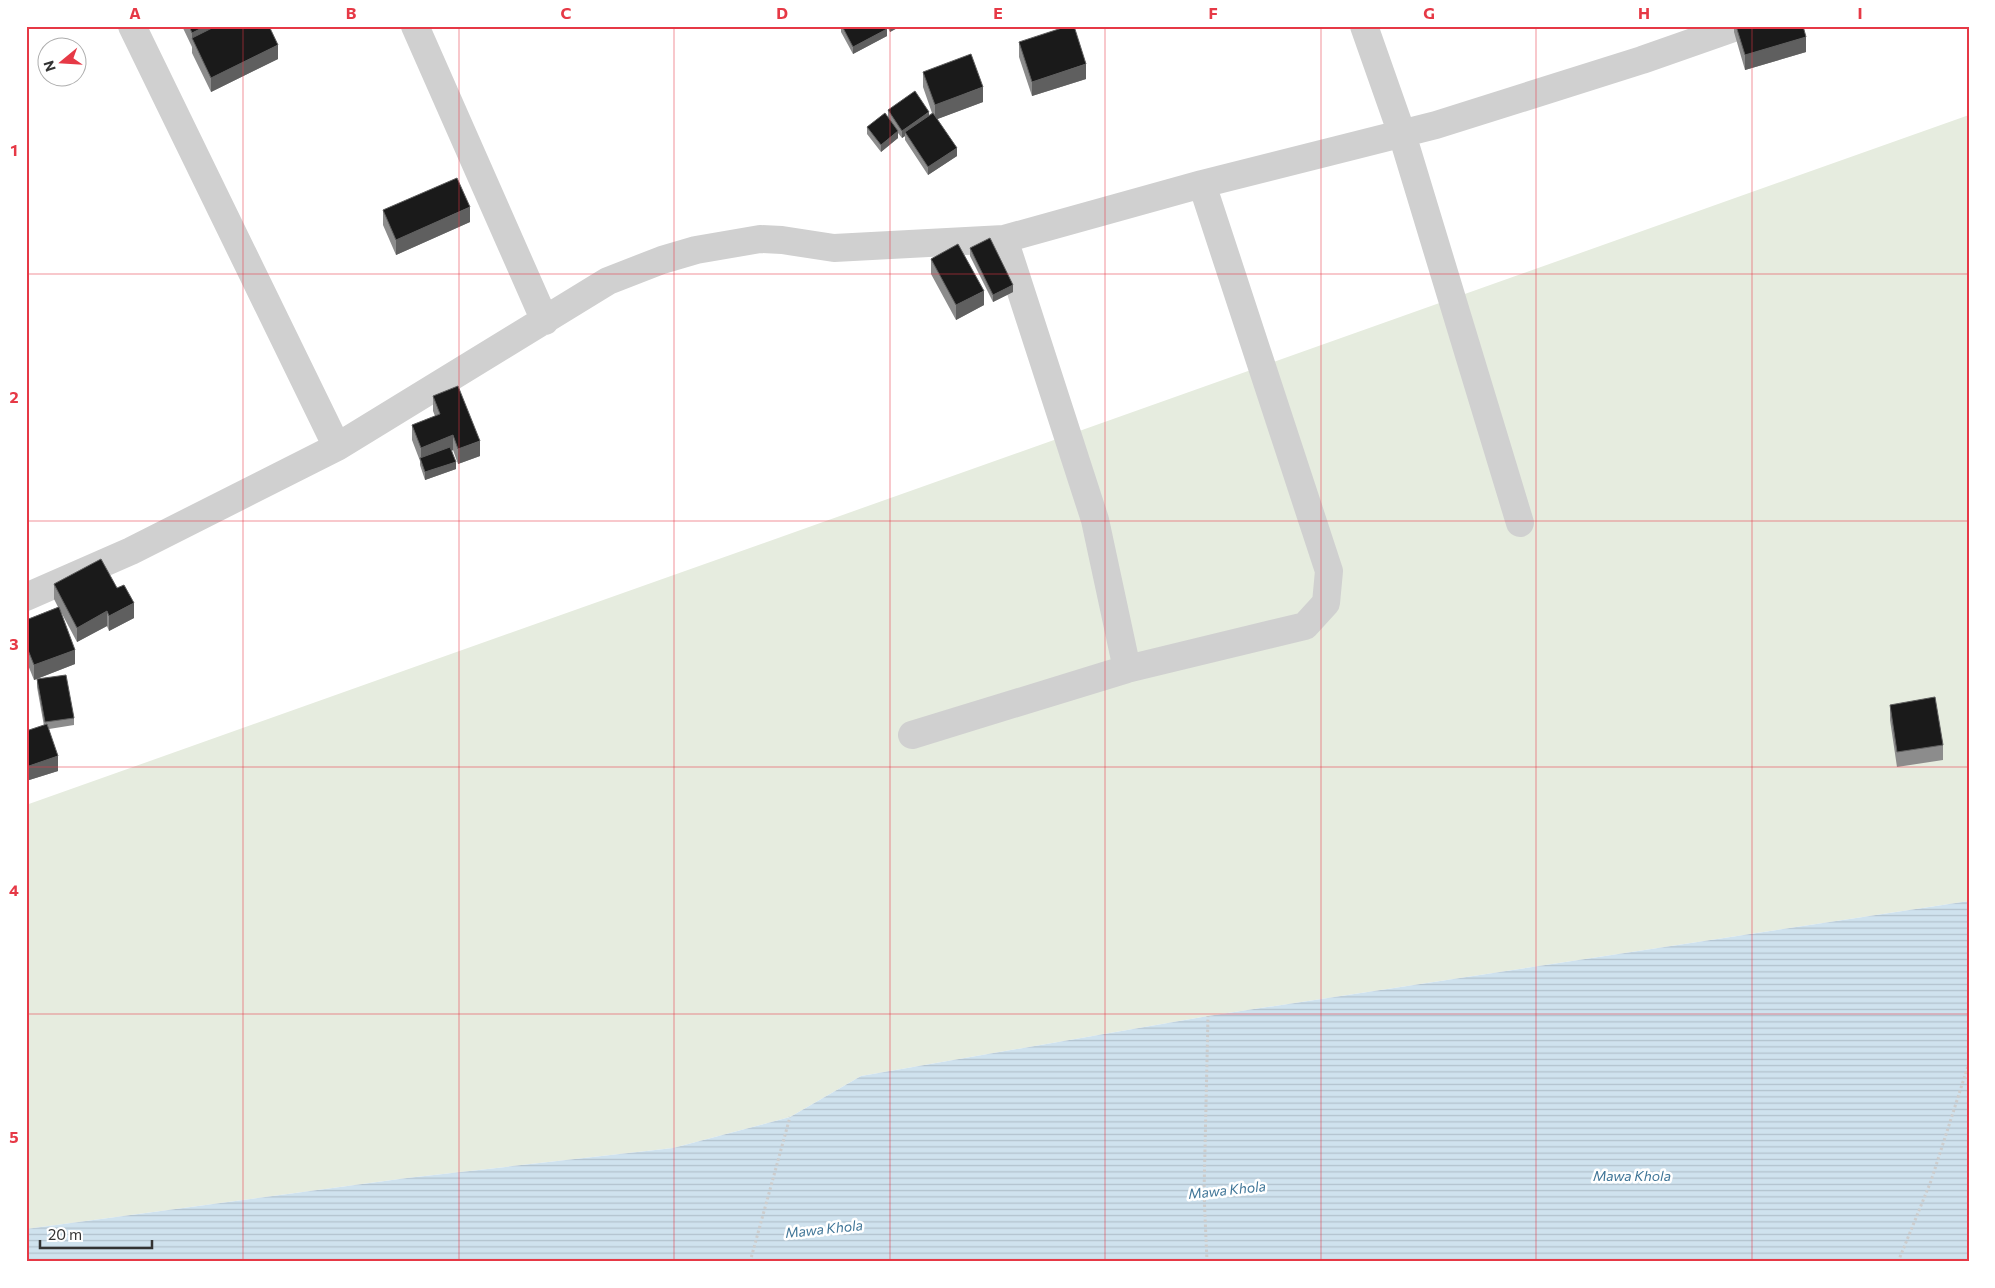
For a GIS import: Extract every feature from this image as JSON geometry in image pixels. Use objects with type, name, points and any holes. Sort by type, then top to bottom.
[{"type":"street","points":[[132,26],[337,447]]},
{"type":"street","points":[[415,26],[545,321]]},
{"type":"street","points":[[1364,26],[1402,134],[1520,523]]},
{"type":"street","points":[[26,597],[131,551],[337,447],[608,281],[662,260],[737,242],[760,239],[782,240],[834,248],[1004,239],[1202,184],[1402,134],[1642,60],[1739,26]]},
{"type":"street","points":[[912,735],[1127,670],[1305,626],[1326,603],[1329,571],[1202,184]]},
{"type":"street","points":[[1004,239],[1096,520],[1127,670]]},
{"type":"path","points":[[1207,1262],[1204,1193],[1208,1016]]},
{"type":"path","points":[[1898,1262],[1931,1182],[1969,1064]]},
{"type":"path","points":[[750,1262],[790,1117]]},
{"type":"shaded area","points":[[1969,115],[1969,901],[1208,1016],[861,1076],[790,1117],[673,1148],[407,1178],[26,1229],[26,805]]},
{"type":"water","name":"Mawa Khola","points":[[1969,901],[1969,1262],[26,1262],[26,1229],[407,1178],[673,1148],[790,1117],[861,1076],[1208,1016]]},
{"type":"building","points":[[189,26],[206,26],[192,33]]},
{"type":"building","points":[[216,26],[269,26],[278,45],[211,78],[192,38]]},
{"type":"building","points":[[842,26],[886,26],[887,29],[853,47]]},
{"type":"building","points":[[1068,26],[1074,26],[1086,64],[1032,82],[1019,42]]},
{"type":"building","points":[[1736,26],[1803,26],[1806,37],[1745,55]]},
{"type":"building","points":[[971,54],[983,87],[935,105],[923,72]]},
{"type":"building","points":[[915,91],[929,112],[902,131],[888,110]]},
{"type":"building","points":[[885,113],[898,131],[881,145],[867,127]]},
{"type":"building","points":[[933,113],[957,148],[928,167],[905,132]]},
{"type":"building","points":[[457,178],[470,207],[396,240],[383,210]]},
{"type":"building","points":[[990,238],[1013,285],[993,295],[970,248]]},
{"type":"building","points":[[958,244],[984,291],[956,305],[931,259]]},
{"type":"building","points":[[458,386],[480,441],[458,449],[453,435],[421,448],[412,425],[440,414],[433,396]]},
{"type":"building","points":[[450,447],[456,462],[425,472],[420,458]]},
{"type":"building","points":[[101,559],[117,588],[124,585],[134,603],[109,616],[107,611],[77,628],[54,584]]},
{"type":"building","points":[[59,607],[75,650],[34,665],[26,645],[26,620]]},
{"type":"building","points":[[66,675],[74,718],[45,722],[37,679]]},
{"type":"building","points":[[1935,697],[1943,745],[1897,752],[1890,705]]},
{"type":"building","points":[[47,724],[58,756],[26,767],[26,731]]}]
